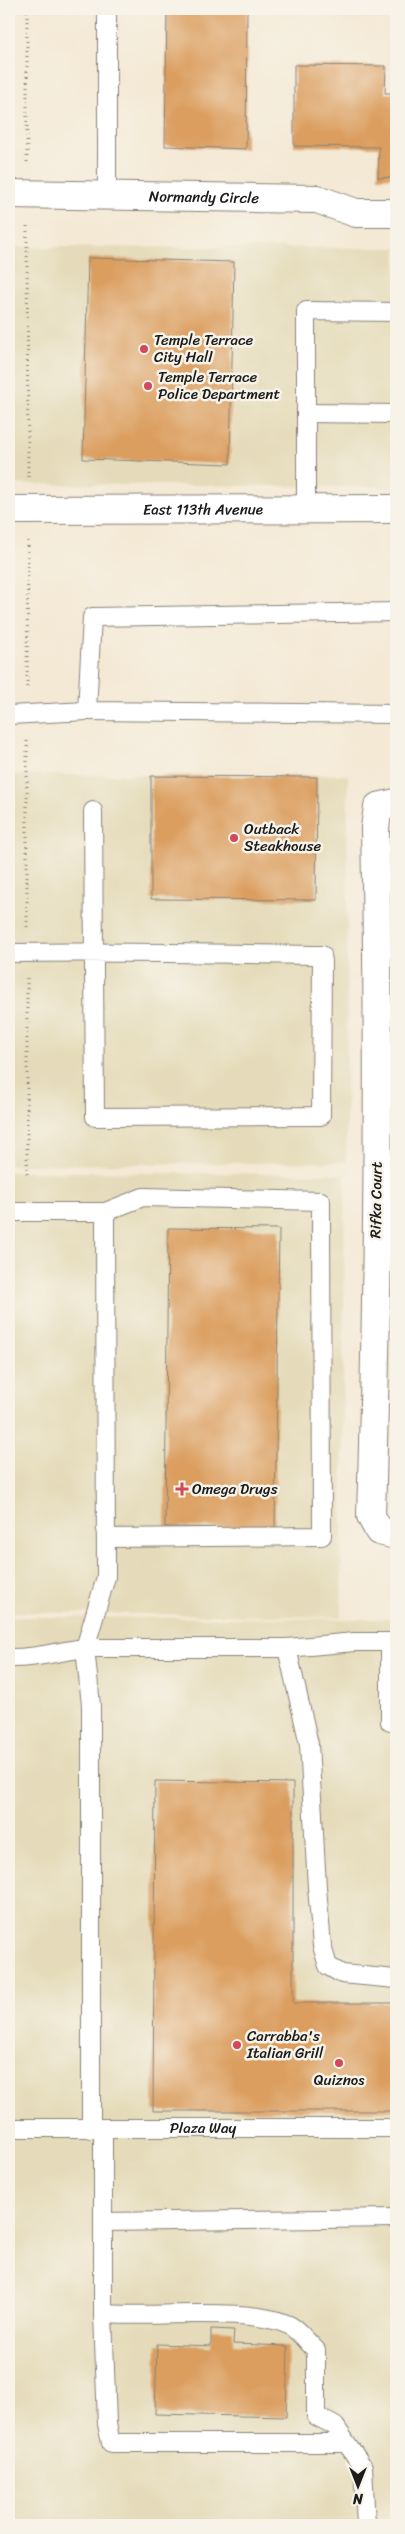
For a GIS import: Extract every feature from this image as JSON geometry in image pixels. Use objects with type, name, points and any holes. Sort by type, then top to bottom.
[{"type":"street","name":"Normandy Circle","points":[[18,194],[317,199],[356,213],[396,213]]},
{"type":"street","name":"East 113th Avenue","points":[[18,510],[396,510]]},
{"type":"street","name":"Rifka Court","points":[[396,803],[378,807],[375,828],[378,989],[375,1389],[371,1516],[379,1531],[396,1535]]},
{"type":"lane","points":[[106,196],[107,9]]},
{"type":"lane","points":[[306,510],[306,311],[396,312]]},
{"type":"lane","points":[[306,413],[396,414]]},
{"type":"lane","points":[[87,711],[92,617],[396,612]]},
{"type":"lane","points":[[9,715],[87,711],[396,714]]},
{"type":"lane","points":[[9,953],[27,952],[93,953],[322,955],[321,1116],[95,1117],[93,953],[93,811]]},
{"type":"lane","points":[[9,1212],[105,1212],[143,1197],[321,1201],[322,1536],[106,1538]]},
{"type":"lane","points":[[105,1212],[106,1577],[85,1648],[91,1705],[97,2129],[104,2222],[103,2314],[106,2424],[111,2443],[346,2443]]},
{"type":"lane","points":[[9,1658],[29,1659],[54,1652],[85,1648],[287,1648],[355,1642],[393,1642],[390,1722],[396,1722]]},
{"type":"lane","points":[[287,1648],[309,1744],[322,1946],[328,1966],[342,1974],[396,1979]]},
{"type":"lane","name":"Plaza Way","points":[[9,2128],[396,2128]]},
{"type":"lane","points":[[104,2222],[396,2218]]},
{"type":"lane","points":[[103,2314],[265,2318],[291,2327],[316,2350],[316,2416],[335,2426],[363,2467],[366,2525]]},
{"type":"path","points":[[27,9],[18,194],[18,510],[27,714],[27,1178]]},
{"type":"shaded area","points":[[9,247],[396,248],[396,487],[9,484]]},
{"type":"shaded area","points":[[9,775],[348,775],[346,1162],[9,1165]]},
{"type":"shaded area","points":[[9,1172],[345,1174],[341,1617],[9,1612]]},
{"type":"shaded area","points":[[9,1617],[396,1619],[396,2525],[9,2525]]},
{"type":"building","points":[[167,9],[247,9],[246,149],[165,146]]},
{"type":"building","points":[[294,65],[386,66],[385,93],[396,93],[396,177],[378,178],[379,147],[294,146]]},
{"type":"building","points":[[88,258],[234,262],[230,464],[83,459]]},
{"type":"building","name":"Outback Steakhouse","points":[[151,776],[317,777],[316,900],[151,899]]},
{"type":"building","points":[[168,1228],[279,1229],[275,1528],[165,1527]]},
{"type":"building","points":[[155,1781],[293,1783],[293,2003],[396,2003],[396,2111],[153,2111]]},
{"type":"building","points":[[211,2329],[234,2330],[233,2344],[288,2346],[286,2417],[155,2414],[157,2344],[211,2346]]},
{"type":"place","name":"Temple Terrace City Hall","points":[[144,349]]},
{"type":"place","name":"Temple Terrace Police Department","points":[[148,386]]},
{"type":"place","name":"Outback Steakhouse","points":[[234,838]]},
{"type":"place","name":"Omega Drugs","points":[[182,1489]]},
{"type":"place","name":"Carrabba's Italian Grill","points":[[237,2045]]},
{"type":"place","name":"Quiznos","points":[[339,2063]]}]
